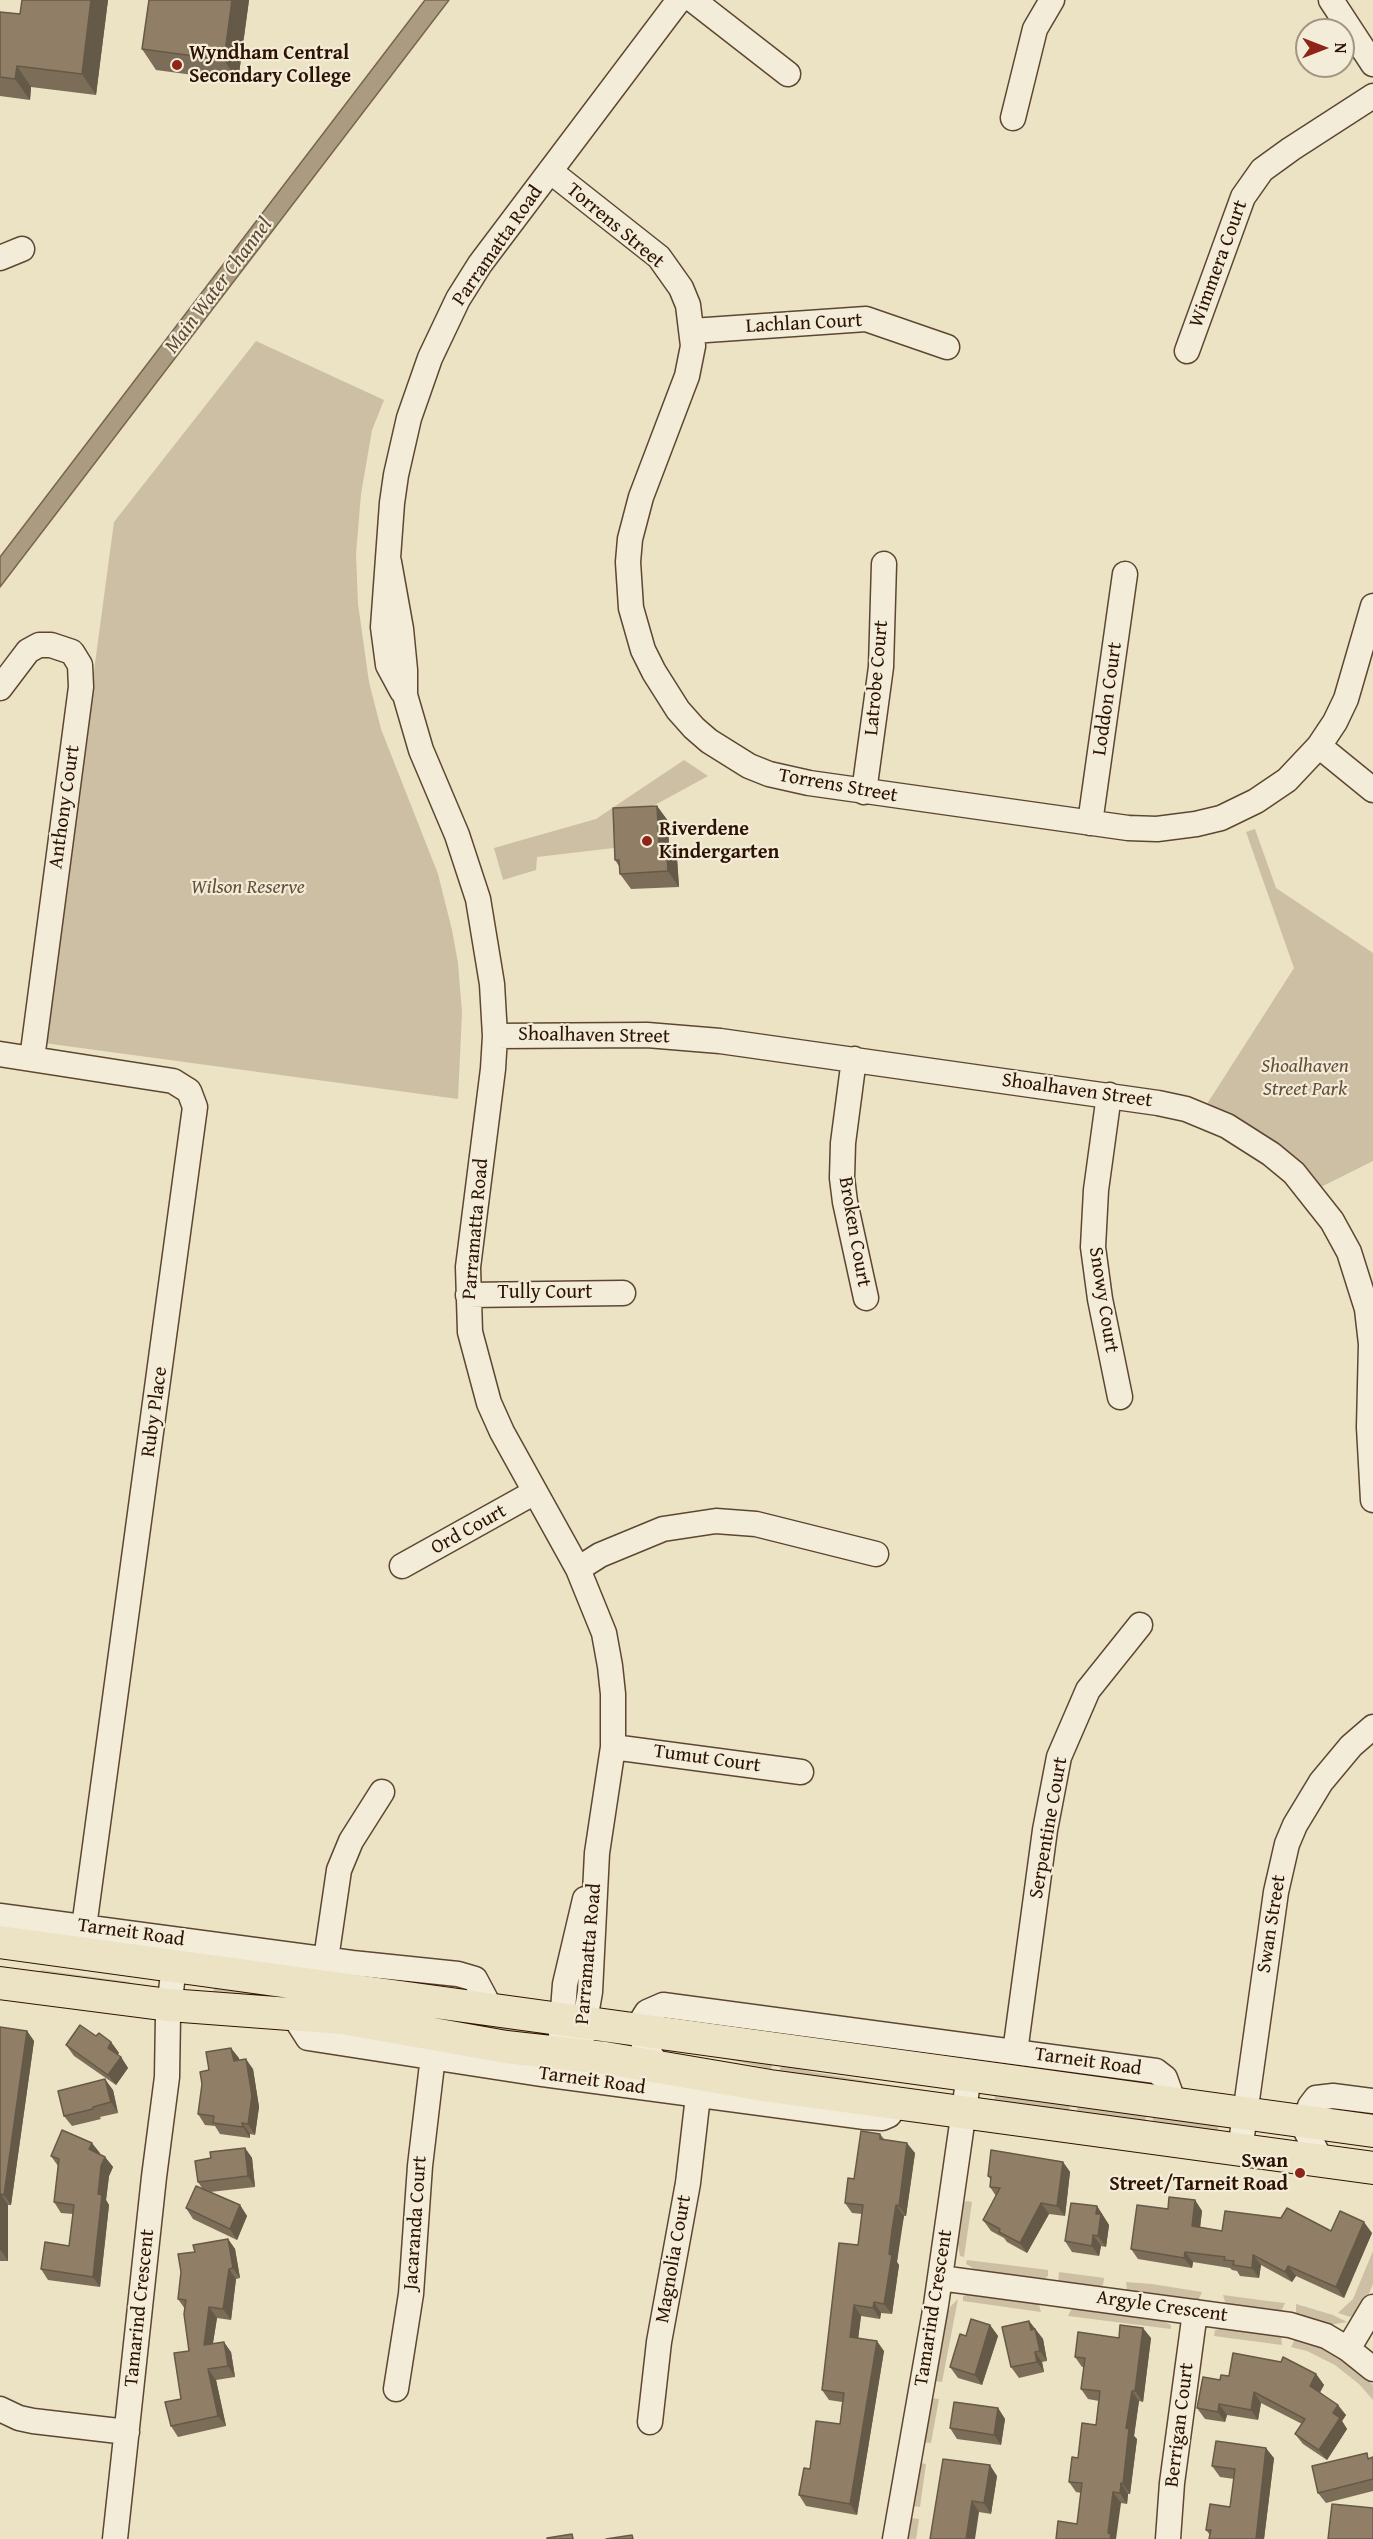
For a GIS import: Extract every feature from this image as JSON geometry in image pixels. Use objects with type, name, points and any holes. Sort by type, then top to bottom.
[{"type":"main road","name":"Tarneit Road","points":[[0,1942],[1373,2131]]},
{"type":"main road","name":"Tarneit Road","points":[[0,1983],[176,2005],[353,2019],[506,2047],[658,2066],[770,2086],[1373,2168]]},
{"type":"main road","points":[[898,2102],[903,2067]]},
{"type":"street","name":"Parramatta Road","points":[[569,2054],[573,2021],[572,1949],[597,1853],[613,1747],[614,1703],[610,1666],[604,1633],[578,1569],[489,1403],[470,1332],[468,1295],[472,1236],[491,1093],[495,1036],[490,962],[478,899],[457,836],[421,750],[405,695],[396,683],[386,654],[383,627],[396,475],[409,418],[430,358],[458,299],[480,264],[679,0]]},
{"type":"street","points":[[693,0],[788,74]]},
{"type":"street","points":[[1013,118],[1035,29],[1052,0]]},
{"type":"street","points":[[1331,0],[1373,64]]},
{"type":"street","name":"Wimmera Court","points":[[1187,351],[1242,197],[1262,170],[1373,96]]},
{"type":"street","name":"Torrens Street","points":[[550,171],[659,257],[681,288],[688,305],[693,346],[687,376],[641,497],[630,539],[628,562],[631,608],[644,650],[660,682],[678,710],[694,728],[749,766],[789,780],[1090,823],[1157,829],[1189,826],[1221,818],[1242,809],[1275,789],[1319,746],[1335,722],[1346,699],[1373,606]]},
{"type":"street","points":[[0,258],[22,249]]},
{"type":"street","name":"Lachlan Court","points":[[692,331],[866,319],[948,347]]},
{"type":"street","name":"Latrobe Court","points":[[864,792],[881,667],[884,564]]},
{"type":"street","name":"Loddon Court","points":[[1090,823],[1125,574]]},
{"type":"street","name":"Anthony Court","points":[[0,688],[27,651],[39,645],[59,647],[72,652],[80,665],[81,687],[32,1059]]},
{"type":"street","points":[[1319,746],[1373,790]]},
{"type":"street","name":"Shoalhaven Street","points":[[495,1036],[578,1034],[679,1037],[1109,1095],[1186,1109],[1209,1117],[1271,1154],[1294,1173],[1332,1221],[1349,1252],[1367,1309],[1371,1344],[1373,1500]]},
{"type":"street","name":"Ruby Place","points":[[0,1054],[173,1081],[189,1091],[195,1107],[84,1927]]},
{"type":"street","name":"Broken Court","points":[[854,1059],[843,1143],[842,1178],[848,1219],[866,1298]]},
{"type":"street","name":"Snowy Court","points":[[1109,1095],[1096,1190],[1093,1247],[1100,1299],[1120,1397]]},
{"type":"street","name":"Tully Court","points":[[468,1295],[623,1293]]},
{"type":"street","name":"Ord Court","points":[[402,1566],[535,1492]]},
{"type":"street","points":[[578,1569],[600,1555],[663,1529],[716,1521],[756,1524],[876,1554]]},
{"type":"street","name":"Serpentine Court","points":[[1015,2052],[1045,1830],[1059,1757],[1088,1690],[1140,1625]]},
{"type":"street","name":"Swan Street","points":[[1240,2150],[1276,1892],[1287,1844],[1295,1825],[1321,1782],[1351,1746],[1373,1727]]},
{"type":"street","name":"Tumut Court","points":[[613,1747],[801,1772]]},
{"type":"street","points":[[326,1959],[339,1870],[351,1841],[382,1792]]},
{"type":"street","name":"Tarneit Road","points":[[0,1916],[470,1976],[475,1979],[492,2010]]},
{"type":"street","name":"Tamarind Crescent","points":[[115,2539],[154,2177],[167,2077],[179,2039],[176,2005],[180,1967]]},
{"type":"street","name":"Tarneit Road","points":[[658,2066],[644,2045],[641,2031],[642,2020],[647,2012],[663,2005],[1156,2071],[1165,2079],[1174,2103]]},
{"type":"street","name":"Tarneit Road","points":[[292,2013],[308,2038],[699,2096],[882,2118],[894,2110],[898,2102]]},
{"type":"street","name":"Jacaranda Court","points":[[396,2389],[411,2295],[420,2166],[433,2056]]},
{"type":"street","name":"Tamarind Crescent","points":[[895,2539],[940,2278],[969,2076]]},
{"type":"street","name":"Magnolia Court","points":[[650,2422],[659,2342],[686,2193],[699,2096]]},
{"type":"street","points":[[1321,2160],[1306,2131],[1310,2106],[1316,2098],[1323,2096],[1373,2101]]},
{"type":"street","name":"Argyle Crescent","points":[[940,2278],[1290,2325],[1326,2336],[1348,2349],[1373,2369]]},
{"type":"street","points":[[1348,2349],[1373,2307]]},
{"type":"street","name":"Berrigan Court","points":[[1168,2539],[1172,2483],[1196,2312]]},
{"type":"street","points":[[0,2409],[19,2418],[33,2421],[127,2432]]},
{"type":"green space","name":"Wilson Reserve","points":[[256,341],[384,400],[372,430],[361,494],[356,554],[358,604],[369,682],[381,729],[438,874],[452,930],[458,963],[462,1012],[458,1099],[44,1043],[114,522]]},
{"type":"green space","points":[[684,760],[708,776],[622,823],[622,847],[537,857],[536,870],[503,880],[494,848],[596,819]]},
{"type":"green space","name":"Shoalhaven Street Park","points":[[1255,829],[1276,888],[1373,953],[1373,1161],[1321,1187],[1300,1162],[1283,1147],[1244,1122],[1207,1104],[1294,968],[1246,832]]},
{"type":"green space","points":[[41,1970],[130,1982],[129,1989],[39,1977]]},
{"type":"green space","points":[[215,1982],[275,1990],[274,1999],[213,1995]]},
{"type":"green space","points":[[474,2017],[531,2024],[531,2038],[472,2029]]},
{"type":"green space","points":[[659,2047],[773,2062],[771,2069]]},
{"type":"green space","points":[[782,2064],[812,2072],[889,2087],[779,2072]]},
{"type":"green space","points":[[995,2093],[1070,2099],[1069,2114],[994,2105]]},
{"type":"green space","points":[[1079,2100],[1147,2109],[1145,2125],[1076,2116]]},
{"type":"green space","points":[[1154,2111],[1219,2119],[1218,2131],[1152,2126]]},
{"type":"green space","points":[[972,2202],[964,2257],[960,2256],[957,2239],[962,2203]]},
{"type":"green space","points":[[1373,2251],[1373,2284],[1367,2298],[1354,2318],[1338,2313],[1353,2299]]},
{"type":"green space","points":[[967,2260],[1048,2270],[1048,2276],[1043,2280],[978,2271],[966,2264]]},
{"type":"green space","points":[[1059,2272],[1104,2278],[1103,2285],[1099,2288],[1058,2282]]},
{"type":"green space","points":[[1126,2282],[1202,2292],[1198,2301],[1127,2291]]},
{"type":"green space","points":[[973,2293],[1038,2301],[1041,2312],[963,2301],[963,2296]]},
{"type":"green space","points":[[1223,2295],[1285,2303],[1281,2312],[1226,2305]]},
{"type":"green space","points":[[958,2299],[942,2382],[935,2381],[945,2318],[951,2306]]},
{"type":"green space","points":[[1296,2304],[1333,2315],[1347,2322],[1330,2325],[1296,2315]]},
{"type":"green space","points":[[1073,2306],[1157,2318],[1171,2325],[1171,2329],[1068,2316]]},
{"type":"green space","points":[[1223,2328],[1281,2336],[1282,2345],[1214,2336],[1215,2330]]},
{"type":"green space","points":[[1295,2339],[1320,2347],[1348,2362],[1373,2385],[1373,2400],[1359,2384],[1335,2365],[1307,2351],[1291,2347]]},
{"type":"green space","points":[[931,2398],[939,2399],[931,2443],[923,2442]]},
{"type":"green space","points":[[919,2463],[926,2464],[920,2507],[913,2506]]},
{"type":"green space","points":[[911,2518],[919,2519],[916,2539],[907,2539]]},
{"type":"water","name":"Main Water Channel","points":[[425,0],[449,0],[0,587],[0,557]]},
{"type":"building","points":[[22,0],[91,0],[82,74],[17,66],[15,79],[0,77],[0,12],[20,14]]},
{"type":"building","points":[[149,0],[232,0],[224,60],[142,49]]},
{"type":"building","name":"Riverdene Kindergarten","points":[[657,806],[659,843],[666,843],[668,871],[620,874],[619,860],[615,860],[613,808]]},
{"type":"building","points":[[80,2025],[96,2036],[99,2033],[111,2042],[108,2048],[121,2057],[108,2075],[66,2045]]},
{"type":"building","points":[[0,2027],[27,2031],[4,2195],[1,2194],[1,2250],[0,2250]]},
{"type":"building","points":[[231,2048],[234,2061],[246,2059],[252,2096],[248,2124],[242,2123],[243,2127],[213,2123],[214,2116],[198,2114],[202,2084],[200,2072],[209,2070],[206,2052]]},
{"type":"building","points":[[105,2079],[111,2102],[64,2116],[58,2091]]},
{"type":"building","points":[[62,2130],[92,2143],[89,2149],[105,2157],[101,2166],[98,2194],[102,2195],[93,2277],[41,2269],[45,2242],[69,2246],[74,2205],[54,2202],[59,2159],[51,2156]]},
{"type":"building","points":[[861,2131],[880,2134],[880,2139],[907,2143],[899,2206],[896,2205],[892,2230],[889,2254],[892,2255],[884,2304],[874,2302],[873,2308],[854,2305],[850,2337],[877,2341],[850,2504],[799,2495],[804,2468],[810,2469],[816,2421],[840,2424],[844,2393],[822,2390],[839,2243],[858,2245],[863,2205],[845,2203],[848,2178],[854,2179]]},
{"type":"building","points":[[245,2148],[248,2176],[198,2182],[195,2161],[211,2158],[210,2152]]},
{"type":"building","points":[[991,2150],[1063,2162],[1057,2206],[1041,2203],[1020,2243],[983,2220],[1000,2188],[990,2187],[991,2177],[988,2176]]},
{"type":"building","points":[[196,2186],[240,2205],[230,2229],[186,2208]]},
{"type":"building","points":[[1169,2197],[1195,2200],[1192,2226],[1222,2231],[1225,2211],[1281,2218],[1287,2208],[1331,2231],[1340,2211],[1364,2222],[1336,2287],[1288,2266],[1285,2272],[1253,2255],[1252,2268],[1233,2265],[1234,2261],[1224,2260],[1225,2257],[1185,2252],[1184,2258],[1131,2249],[1137,2205],[1168,2209]]},
{"type":"building","points":[[1071,2203],[1097,2206],[1096,2214],[1101,2214],[1098,2236],[1093,2235],[1092,2246],[1065,2241]]},
{"type":"building","points":[[228,2239],[233,2268],[229,2269],[223,2309],[209,2307],[204,2345],[224,2342],[228,2366],[208,2369],[218,2416],[171,2426],[165,2402],[181,2399],[174,2353],[189,2351],[184,2314],[186,2300],[178,2299],[181,2272],[178,2254],[195,2252],[193,2245]]},
{"type":"building","points":[[971,2319],[990,2325],[975,2375],[950,2367],[960,2334],[966,2336]]},
{"type":"building","points":[[1029,2321],[1031,2330],[1035,2329],[1040,2351],[1035,2352],[1037,2362],[1011,2367],[1002,2327]]},
{"type":"building","points":[[1120,2325],[1143,2328],[1135,2391],[1132,2391],[1126,2428],[1129,2429],[1123,2484],[1121,2483],[1120,2493],[1113,2492],[1108,2533],[1111,2534],[1110,2539],[1056,2539],[1058,2521],[1077,2524],[1082,2483],[1069,2482],[1072,2457],[1078,2458],[1082,2423],[1096,2425],[1100,2391],[1081,2389],[1085,2358],[1075,2357],[1078,2332],[1119,2338]]},
{"type":"building","points":[[1233,2353],[1281,2362],[1283,2357],[1316,2374],[1310,2386],[1338,2405],[1333,2413],[1340,2418],[1319,2450],[1295,2434],[1305,2419],[1254,2392],[1251,2410],[1219,2404],[1218,2412],[1197,2408],[1203,2377],[1220,2380],[1221,2375],[1229,2376]]},
{"type":"building","points":[[954,2402],[998,2408],[994,2435],[950,2428]]},
{"type":"building","points":[[1216,2441],[1266,2448],[1256,2539],[1209,2539],[1211,2530],[1206,2530],[1210,2504],[1230,2507],[1235,2469],[1212,2466]]},
{"type":"building","points":[[1367,2453],[1368,2459],[1373,2457],[1373,2479],[1318,2493],[1312,2466]]},
{"type":"building","points":[[943,2459],[990,2465],[984,2503],[972,2501],[966,2539],[930,2539]]},
{"type":"building","points":[[1332,2504],[1373,2508],[1373,2539],[1328,2539]]},
{"type":"building","points":[[572,2534],[573,2539],[547,2539],[547,2538]]},
{"type":"building","points":[[632,2535],[633,2539],[606,2539]]},
{"type":"place","name":"Wyndham Central Secondary College","points":[[177,65]]},
{"type":"place","name":"Riverdene Kindergarten","points":[[647,841]]},
{"type":"place","name":"Swan Street/Tarneit Road","points":[[1300,2173]]}]
